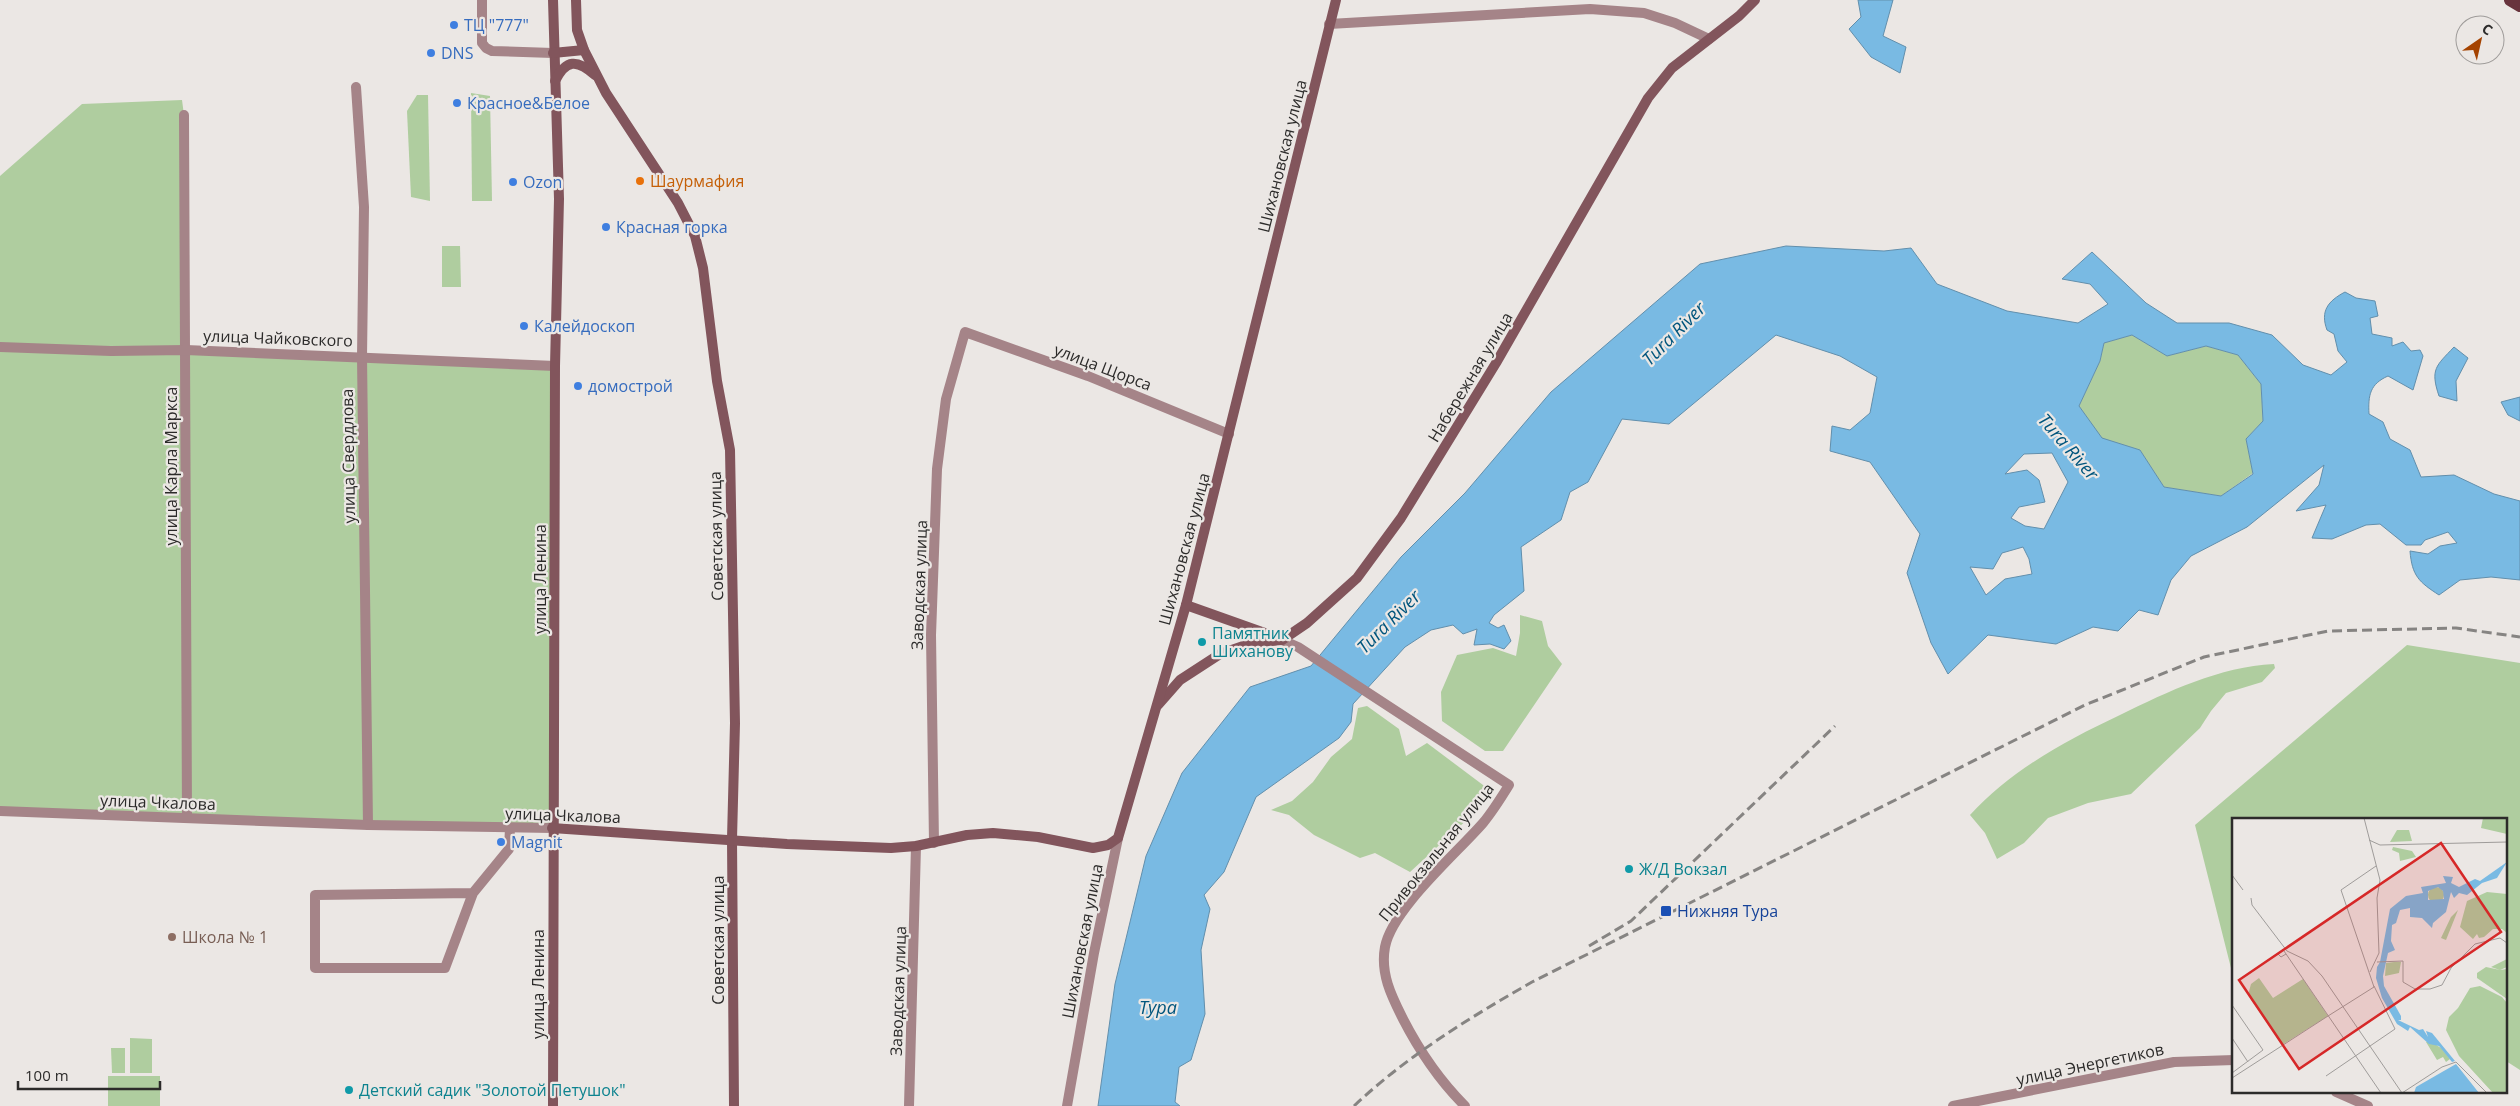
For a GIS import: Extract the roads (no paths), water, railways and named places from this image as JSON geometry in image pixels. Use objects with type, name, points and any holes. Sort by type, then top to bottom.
[{"type":"main road","name":"улица Ленина","points":[[552,0],[559,200],[555,366],[555,705],[552,828],[553,1106]]},
{"type":"main road","name":"Советская улица","points":[[576,0],[577,30],[584,50],[598,78],[678,203],[695,236],[703,268],[717,381],[730,450],[734,723],[732,839],[734,1106]]},
{"type":"main road","name":"Шихановская улица","points":[[1118,838],[1186,605],[1336,0]]},
{"type":"main road","name":"Набережная улица","points":[[1282,640],[1332,602],[1357,578],[1378,551],[1431,471],[1496,363],[1648,98],[1672,68],[1739,16],[1754,0]]},
{"type":"main road","points":[[2510,0],[2520,6]]},
{"type":"main road","points":[[553,53],[584,50]]},
{"type":"main road","points":[[554,82],[561,69],[568,64],[578,64],[587,68],[598,78]]},
{"type":"main road","points":[[1186,605],[1282,640]]},
{"type":"main road","points":[[1156,707],[1180,680],[1220,654],[1252,643],[1282,640]]},
{"type":"main road","name":"улица Чкалова","points":[[552,828],[787,844],[891,848],[916,846],[967,836],[1000,833],[1038,837],[1098,848],[1108,845],[1118,838]]},
{"type":"street","points":[[482,0],[482,43],[486,48],[492,51],[553,53]]},
{"type":"street","points":[[1330,24],[1590,9],[1644,13],[1675,23],[1709,39]]},
{"type":"street","name":"улица Свердлова","points":[[356,87],[364,206],[362,356],[368,825]]},
{"type":"street","name":"улица Карла Маркса","points":[[184,115],[187,818]]},
{"type":"street","name":"улица Щорса","points":[[965,332],[1088,376],[1229,434]]},
{"type":"street","name":"Заводская улица","points":[[934,843],[931,635],[937,469],[946,399],[965,332]]},
{"type":"street","name":"улица Чайковского","points":[[0,347],[111,351],[186,350],[362,356],[555,366]]},
{"type":"street","name":"Привокзальная улица","points":[[1282,640],[1298,647],[1509,785],[1485,821],[1405,909],[1387,937],[1384,968],[1389,993],[1420,1051],[1450,1091],[1465,1106]]},
{"type":"street","name":"улица Чкалова","points":[[0,811],[368,825],[552,828]]},
{"type":"street","points":[[473,893],[315,895],[315,968],[445,968],[473,893],[509,849],[510,828]]},
{"type":"street","name":"Шихановская улица","points":[[1067,1106],[1094,953],[1118,838]]},
{"type":"street","name":"Заводская улица","points":[[909,1106],[916,846]]},
{"type":"street","name":"улица Энергетиков","points":[[1953,1106],[2174,1062],[2232,1060]]},
{"type":"street","points":[[2341,1094],[2368,1106]]},
{"type":"water","points":[[1858,0],[1893,0],[1883,36],[1906,47],[1900,73],[1871,57],[1849,29],[1861,17]]},
{"type":"water","points":[[1786,246],[1884,251],[1911,248],[1937,284],[2007,311],[2078,323],[2108,304],[2090,284],[2062,279],[2092,252],[2146,303],[2177,323],[2229,323],[2272,335],[2303,365],[2331,375],[2347,362],[2338,351],[2334,334],[2327,330],[2324,317],[2327,307],[2334,299],[2345,292],[2356,298],[2375,301],[2378,316],[2370,318],[2372,334],[2392,338],[2392,346],[2403,342],[2411,351],[2420,350],[2423,356],[2413,390],[2388,376],[2382,379],[2371,391],[2369,414],[2383,422],[2390,439],[2410,450],[2421,477],[2454,475],[2494,494],[2520,501],[2520,580],[2491,577],[2460,580],[2439,595],[2418,578],[2413,567],[2410,551],[2428,554],[2440,546],[2457,543],[2448,532],[2425,540],[2421,545],[2406,545],[2380,524],[2366,525],[2332,539],[2312,538],[2326,505],[2296,511],[2319,485],[2324,465],[2247,527],[2191,556],[2171,580],[2158,615],[2139,610],[2118,631],[2093,627],[2056,644],[1988,635],[1948,674],[1931,643],[1907,573],[1920,534],[1870,462],[1830,451],[1832,426],[1850,430],[1870,413],[1877,377],[1840,356],[1776,335],[1669,424],[1622,419],[1588,482],[1570,492],[1561,520],[1521,547],[1524,591],[1494,615],[1489,623],[1498,628],[1504,625],[1511,641],[1504,649],[1490,644],[1474,645],[1477,629],[1463,634],[1453,625],[1431,630],[1405,647],[1353,704],[1351,722],[1339,738],[1256,797],[1224,872],[1204,895],[1210,909],[1201,950],[1205,1014],[1191,1060],[1179,1067],[1175,1102],[1180,1106],[1098,1106],[1115,984],[1146,856],[1182,773],[1250,687],[1311,666],[1401,557],[1465,493],[1551,392],[1700,264]],"holes":[[[2132,335],[2167,356],[2206,346],[2238,355],[2261,384],[2263,421],[2246,439],[2253,474],[2221,496],[2164,487],[2140,450],[2102,438],[2079,406],[2100,361],[2104,343]],[[2052,453],[2068,482],[2044,529],[2025,526],[2011,518],[2019,507],[2045,502],[2039,480],[2027,470],[2005,474],[2024,454]],[[2023,547],[2029,559],[2032,574],[2005,579],[1986,595],[1970,567],[1993,569],[2002,553]]]},
{"type":"water","points":[[2454,347],[2468,358],[2456,381],[2457,401],[2439,396],[2435,380],[2436,368]]},
{"type":"water","points":[[2520,397],[2520,421],[2508,415],[2501,402]]},
{"type":"railway","points":[[1354,1106],[1417,1054],[1532,982],[2085,705],[2204,657],[2328,631],[2456,628],[2520,637]]},
{"type":"railway","points":[[1589,946],[1631,921],[1835,726]]},
{"type":"place","name":"ТЦ \"777\"","points":[[454,25]]},
{"type":"place","name":"DNS","points":[[431,53]]},
{"type":"place","name":"Красное&Белое","points":[[457,103]]},
{"type":"place","name":"Шаурмафия","points":[[640,181]]},
{"type":"place","name":"Ozon","points":[[513,182]]},
{"type":"place","name":"Красная горка","points":[[606,227]]},
{"type":"place","name":"Калейдоскоп","points":[[524,326]]},
{"type":"place","name":"домострой","points":[[578,386]]},
{"type":"place","name":"Памятник Шиханову","points":[[1202,642]]},
{"type":"place","name":"Magnit","points":[[501,842]]},
{"type":"place","name":"Ж/Д Вокзал","points":[[1629,869]]},
{"type":"place","name":"Нижняя Тура","points":[[1666,911]]},
{"type":"place","name":"Школа № 1","points":[[172,937]]},
{"type":"place","name":"Детский садик \"Золотой Петушок\"","points":[[349,1090]]},
{"type":"water label","name":"Tura River","points":[[1674,334]]},
{"type":"water label","name":"Tura River","points":[[2068,447]]},
{"type":"water label","name":"Tura River","points":[[1389,622]]},
{"type":"water label","name":"Тура","points":[[1158,1008]]}]
